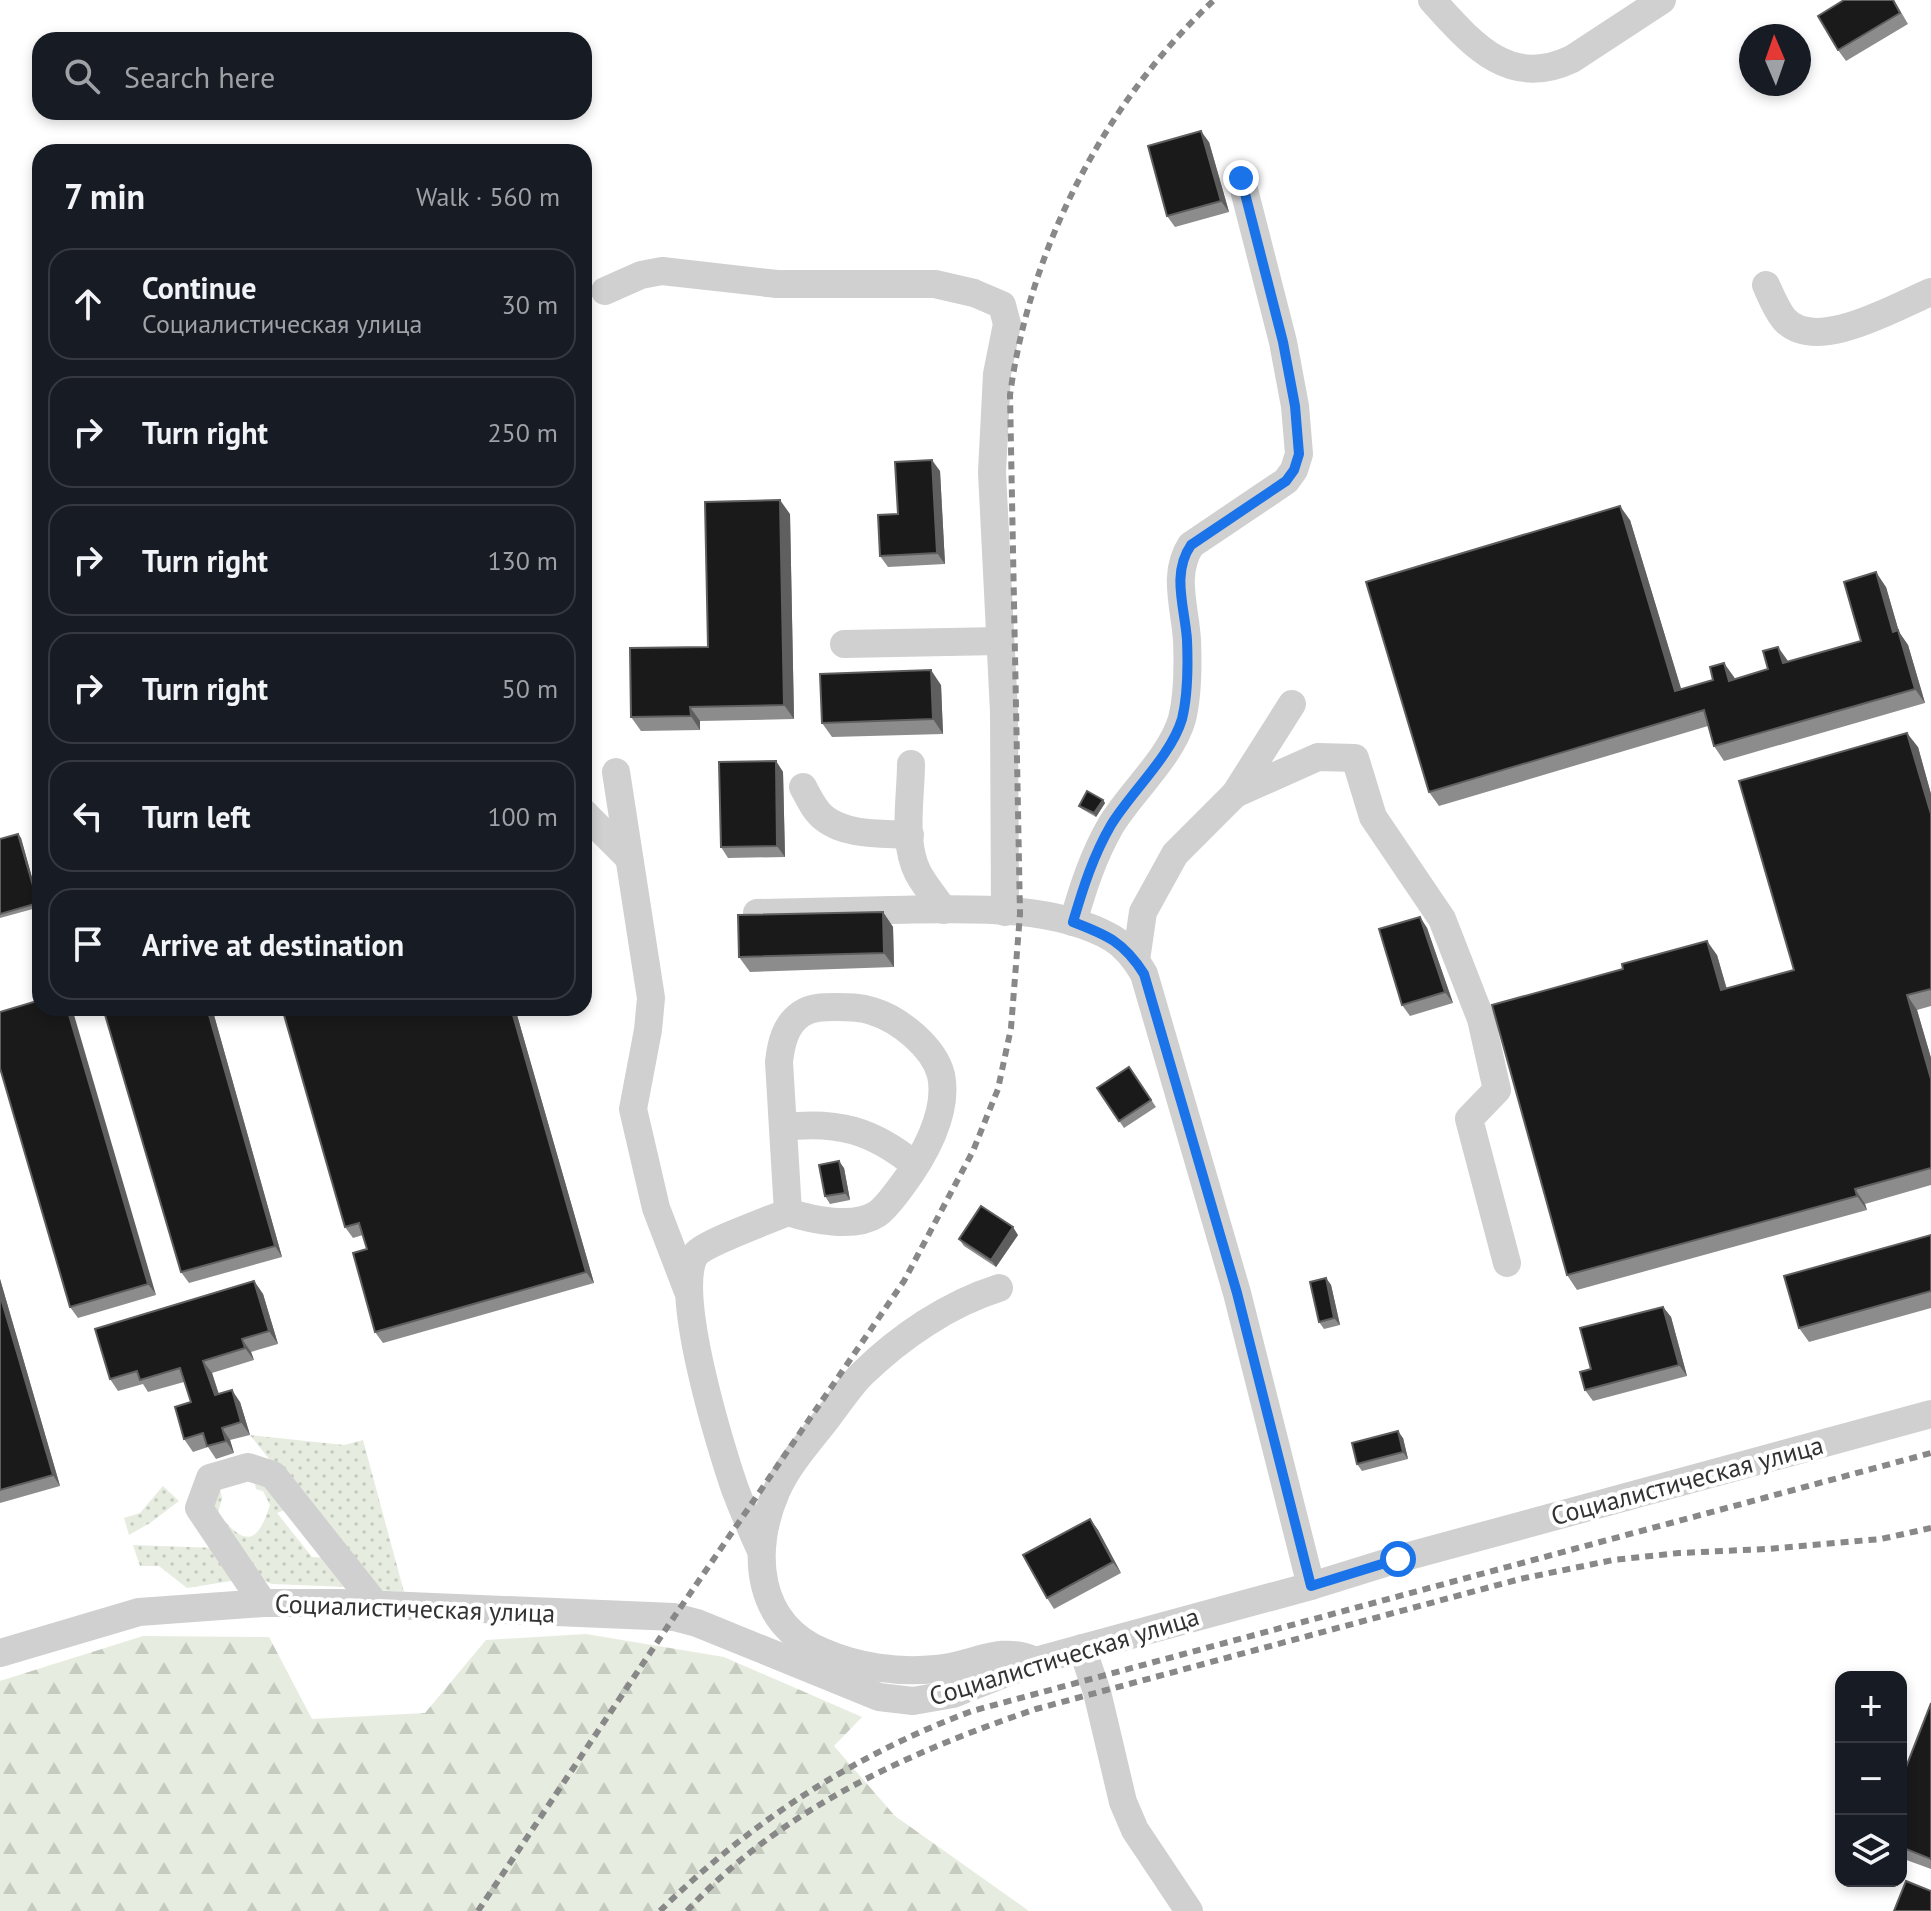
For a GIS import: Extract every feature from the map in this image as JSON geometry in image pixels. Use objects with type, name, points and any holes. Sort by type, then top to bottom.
[{"type":"street","points":[[1432,0],[1486,52],[1505,65],[1526,70],[1558,66],[1572,59],[1662,0]]},
{"type":"street","points":[[1073,922],[1089,870],[1105,836],[1160,758],[1181,720],[1187,643],[1180,586],[1183,556],[1191,545],[1286,481],[1294,470],[1299,454],[1295,406],[1283,342],[1241,178]]},
{"type":"street","points":[[605,291],[641,275],[662,271],[797,285],[935,284],[974,293],[1002,305],[1007,324],[997,374],[992,472],[1005,776],[1005,912]]},
{"type":"street","points":[[1766,285],[1785,320],[1795,327],[1818,332],[1853,325],[1931,292]]},
{"type":"street","points":[[844,644],[1000,641]]},
{"type":"street","points":[[1136,960],[1143,912],[1175,854],[1235,794],[1292,704]]},
{"type":"street","points":[[1235,794],[1318,757],[1355,758],[1373,817],[1442,919],[1481,1019],[1497,1090],[1469,1119],[1507,1263]]},
{"type":"street","points":[[911,764],[910,835],[918,873],[944,910]]},
{"type":"street","points":[[616,772],[651,998],[648,1030],[634,1095],[635,1123],[656,1208],[689,1293]]},
{"type":"street","points":[[803,787],[814,807],[836,825],[853,830],[910,835]]},
{"type":"street","points":[[592,821],[628,857]]},
{"type":"street","points":[[757,913],[1005,912],[1073,922],[1113,939],[1136,960],[1144,974],[1237,1293],[1311,1586]]},
{"type":"street","points":[[761,1551],[736,1490],[701,1372],[689,1293],[691,1263],[697,1253],[788,1212],[826,1222],[867,1218],[887,1205],[915,1165],[936,1123],[942,1095],[940,1072],[919,1041],[895,1022],[872,1010],[842,1007],[811,1009],[789,1026],[780,1047],[780,1113],[788,1212]]},
{"type":"street","points":[[783,1127],[829,1125],[856,1130],[891,1147],[915,1165]]},
{"type":"street","points":[[999,1288],[973,1296],[937,1316],[859,1377],[793,1462],[777,1490],[764,1528],[761,1551],[766,1590],[778,1619],[805,1643],[823,1653],[871,1667],[908,1670],[946,1668],[1011,1653],[1035,1661]]},
{"type":"street","name":"Социалистическая улица","points":[[0,1653],[139,1612],[263,1603],[674,1617],[697,1623],[879,1697],[897,1701],[922,1700],[953,1694],[1035,1661],[1931,1414]]},
{"type":"street","points":[[263,1603],[199,1508],[210,1478],[248,1467],[273,1475],[376,1605]]},
{"type":"street","points":[[1082,1648],[1097,1692],[1123,1802],[1135,1830],[1189,1911]]},
{"type":"green space","points":[[250,1435],[344,1445],[363,1440],[404,1592],[377,1590],[370,1585]]},
{"type":"green space","points":[[253,1476],[290,1508],[277,1513],[312,1557],[330,1558],[348,1587],[272,1584],[258,1578],[210,1511],[219,1486],[222,1498],[218,1513],[242,1536],[255,1534],[270,1505],[263,1491],[256,1489]]},
{"type":"green space","points":[[163,1486],[179,1501],[129,1535],[124,1518],[140,1513]]},
{"type":"green space","points":[[133,1545],[216,1548],[237,1580],[187,1588],[159,1566],[140,1566]]},
{"type":"green space","points":[[586,1634],[724,1657],[862,1717],[834,1746],[895,1816],[1029,1911],[0,1911],[0,1681],[143,1636],[269,1637],[312,1719],[425,1713],[486,1640]]},
{"type":"building","points":[[1844,0],[1893,0],[1900,13],[1838,50],[1818,16]]},
{"type":"building","points":[[1201,131],[1221,201],[1167,216],[1148,146]]},
{"type":"building","points":[[932,460],[937,553],[880,556],[878,515],[898,514],[895,462]]},
{"type":"building","points":[[780,500],[784,705],[690,707],[691,716],[631,717],[630,648],[708,647],[705,502]]},
{"type":"building","points":[[1620,506],[1675,691],[1713,680],[1710,667],[1724,663],[1729,681],[1768,669],[1763,651],[1778,647],[1783,663],[1861,641],[1844,582],[1876,572],[1893,632],[1898,630],[1915,689],[1714,746],[1704,710],[1429,792],[1366,582]]},
{"type":"building","points":[[931,670],[933,719],[822,723],[820,674]]},
{"type":"building","points":[[1907,733],[1931,814],[1931,989],[1907,995],[1931,1079],[1931,1168],[1855,1189],[1857,1196],[1567,1275],[1492,1005],[1623,969],[1622,964],[1707,941],[1721,990],[1794,970],[1739,781]]},
{"type":"building","points":[[776,761],[777,846],[721,847],[719,762]]},
{"type":"building","points":[[1087,791],[1103,800],[1094,813],[1079,806]]},
{"type":"building","points":[[18,834],[32,882],[32,905],[0,914],[0,839]]},
{"type":"building","points":[[883,912],[884,953],[739,957],[738,915]]},
{"type":"building","points":[[1420,917],[1445,992],[1402,1005],[1379,929]]},
{"type":"building","points":[[32,1002],[32,1016],[69,1016],[148,1284],[70,1307],[0,1068],[0,1012]]},
{"type":"building","points":[[105,1016],[209,1016],[275,1246],[181,1272]]},
{"type":"building","points":[[284,1016],[513,1016],[586,1272],[375,1332],[353,1253],[367,1249],[359,1223],[345,1227]]},
{"type":"building","points":[[1129,1067],[1151,1100],[1119,1121],[1097,1088]]},
{"type":"building","points":[[839,1161],[845,1193],[825,1196],[819,1165]]},
{"type":"building","points":[[981,1206],[1013,1227],[991,1260],[959,1239]]},
{"type":"building","points":[[1931,1235],[1931,1291],[1799,1328],[1784,1276]]},
{"type":"building","points":[[1326,1278],[1334,1318],[1319,1322],[1310,1282]]},
{"type":"building","points":[[254,1281],[269,1331],[242,1339],[245,1348],[203,1361],[215,1395],[232,1390],[241,1422],[222,1428],[226,1441],[207,1446],[203,1433],[184,1439],[175,1407],[191,1402],[180,1368],[140,1380],[137,1371],[110,1379],[95,1329]]},
{"type":"building","points":[[0,1295],[53,1475],[0,1490]]},
{"type":"building","points":[[1663,1307],[1679,1365],[1585,1390],[1580,1372],[1591,1369],[1580,1328]]},
{"type":"building","points":[[1398,1431],[1403,1452],[1357,1464],[1352,1443]]},
{"type":"building","points":[[1090,1519],[1113,1562],[1047,1598],[1023,1555]]},
{"type":"building","points":[[1931,1703],[1931,1859],[1907,1849],[1907,1765]]},
{"type":"building","points":[[1907,1881],[1931,1891],[1931,1911],[1894,1911]]},
{"type":"railway","points":[[478,1911],[904,1281],[973,1151],[998,1089],[1011,1028],[1020,914],[1010,395],[1020,340],[1035,285],[1079,180],[1139,84],[1175,40],[1214,0]]},
{"type":"railway","points":[[660,1911],[730,1848],[806,1794],[886,1748],[972,1711],[1931,1453]]},
{"type":"railway","points":[[687,1911],[723,1875],[762,1843],[848,1788],[941,1744],[1036,1709],[1520,1579],[1613,1560],[1881,1539],[1931,1528]]},
{"type":"route","points":[[1241,178],[1283,342],[1295,406],[1299,454],[1294,470],[1286,481],[1191,545],[1183,556],[1180,586],[1187,643],[1181,720],[1175,735],[1099,847],[1073,922],[1113,939],[1136,960],[1144,974],[1237,1293],[1311,1586],[1398,1559]]}]
